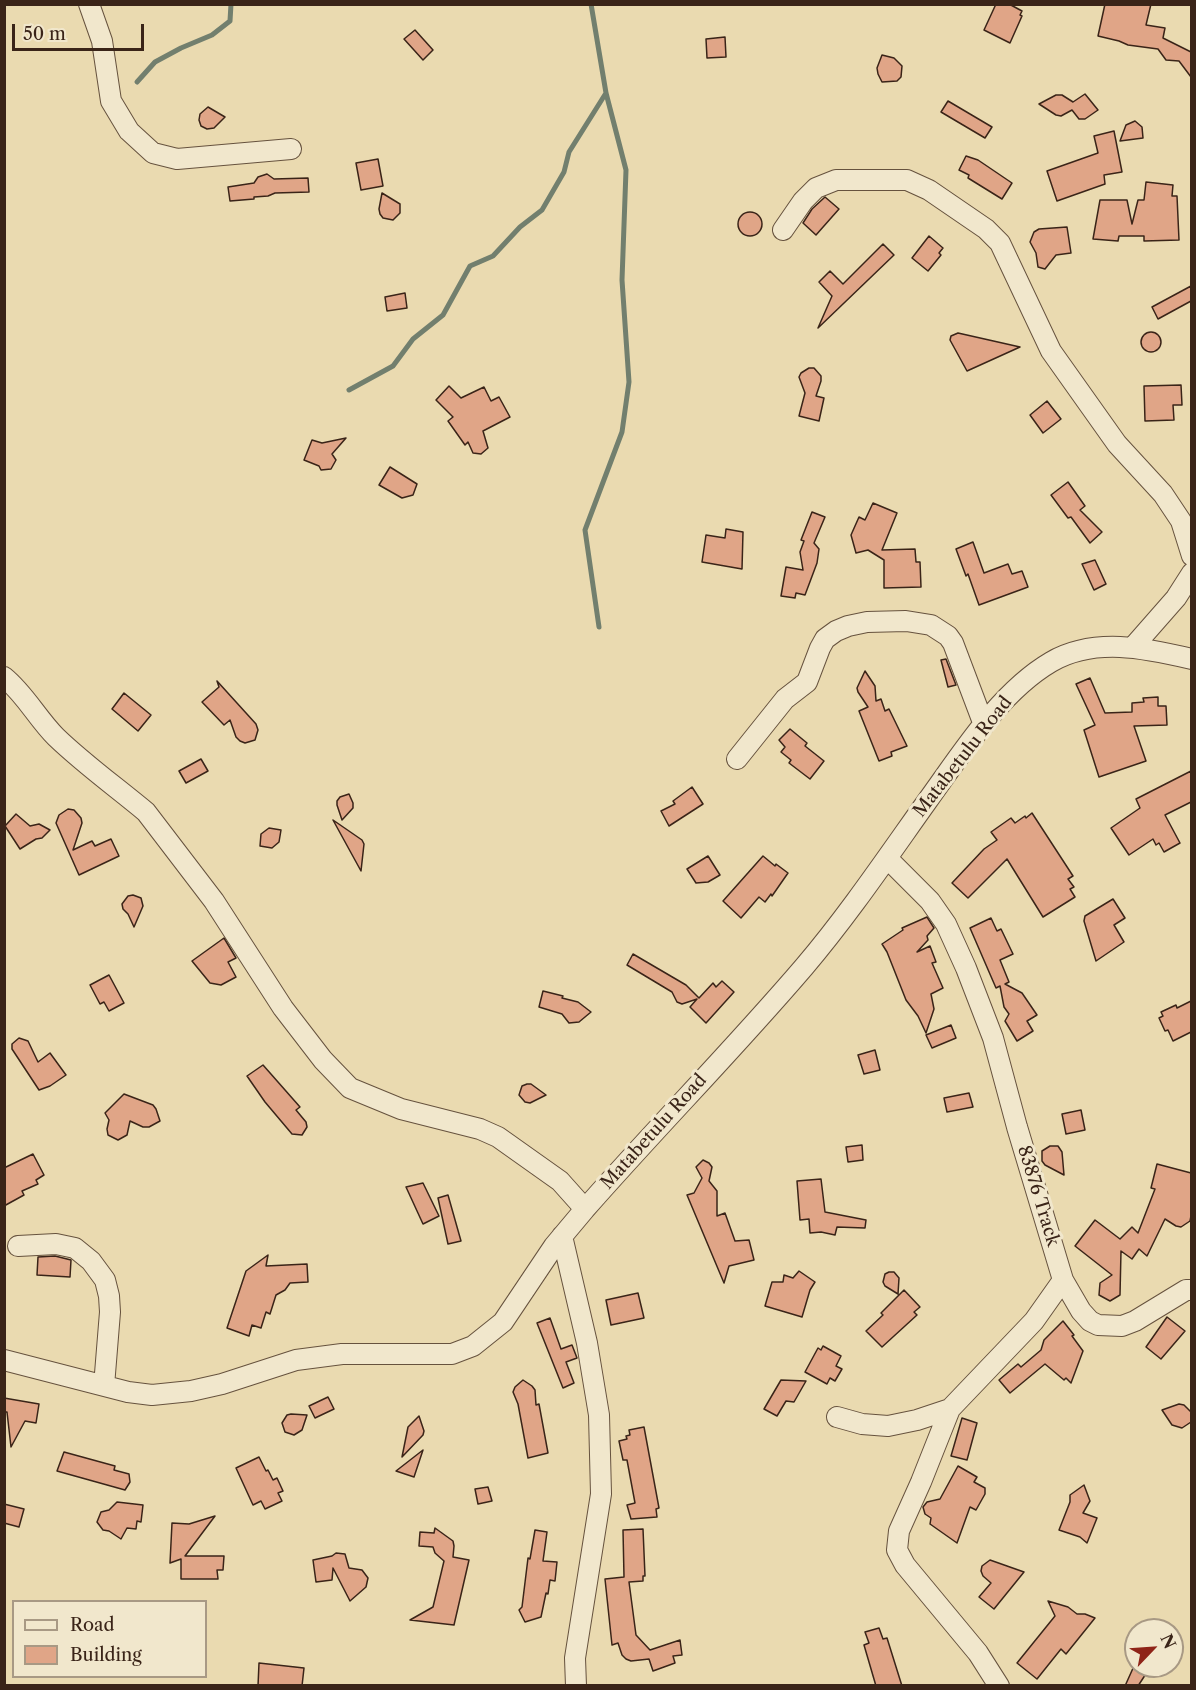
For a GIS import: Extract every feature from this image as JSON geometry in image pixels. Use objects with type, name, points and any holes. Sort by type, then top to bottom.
[{"type":"street","points":[[89,4],[102,41],[111,101],[129,131],[153,153],[177,159],[291,149]]},
{"type":"street","points":[[783,230],[803,201],[816,188],[836,180],[907,180],[929,190],[986,229],[1000,243],[1051,351],[1118,444],[1163,494],[1181,521],[1191,556]]},
{"type":"street","points":[[1133,647],[1176,598],[1191,573]]},
{"type":"street","points":[[737,759],[785,699],[807,682],[825,639],[848,626],[867,622],[906,621],[931,625],[948,636],[953,643],[984,725]]},
{"type":"street","name":"Matabetulu Road","points":[[4,1360],[128,1392],[152,1395],[191,1391],[222,1384],[296,1360],[342,1354],[452,1354],[473,1346],[503,1322],[562,1236],[804,966],[887,858],[964,749],[1018,686],[1050,662],[1071,652],[1101,647],[1133,647],[1191,659]]},
{"type":"street","points":[[4,677],[26,698],[54,734],[70,750],[156,822],[186,866],[214,901],[283,1008],[323,1060],[350,1088],[401,1109],[480,1129],[498,1137],[560,1181],[585,1209]]},
{"type":"street","name":"83876 Track","points":[[887,858],[930,901],[946,924],[966,968],[993,1038],[1063,1280],[1081,1311],[1090,1321],[1098,1325],[1122,1326],[1135,1321],[1186,1290],[1191,1290]]},
{"type":"street","points":[[562,1236],[587,1342],[599,1415],[601,1494],[575,1658],[576,1686]]},
{"type":"street","points":[[18,1246],[56,1244],[75,1248],[91,1262],[105,1280],[110,1296],[110,1312],[104,1386]]},
{"type":"street","points":[[999,1686],[978,1653],[905,1564],[897,1551],[899,1531],[950,1409],[1034,1321],[1063,1280]]},
{"type":"street","points":[[837,1417],[862,1425],[888,1426],[950,1409]]},
{"type":"building","points":[[996,4],[1009,4],[1022,11],[1010,43],[984,30]]},
{"type":"building","points":[[1105,4],[1151,4],[1146,25],[1165,28],[1163,38],[1191,52],[1191,77],[1179,61],[1166,60],[1158,49],[1128,45],[1098,36]]},
{"type":"building","points":[[415,30],[433,50],[423,60],[404,39]]},
{"type":"building","points":[[725,37],[726,57],[707,58],[706,39]]},
{"type":"building","points":[[882,55],[894,58],[902,66],[901,77],[897,81],[882,82],[877,68]]},
{"type":"building","points":[[1085,94],[1098,110],[1085,119],[1079,119],[1072,110],[1061,116],[1056,115],[1039,104],[1056,95],[1062,95],[1073,102]]},
{"type":"building","points":[[948,101],[992,127],[985,138],[941,112]]},
{"type":"building","points":[[208,107],[225,117],[214,128],[207,129],[201,126],[199,120],[200,114]]},
{"type":"building","points":[[1135,121],[1142,127],[1143,138],[1120,141],[1126,125]]},
{"type":"building","points":[[1114,131],[1122,172],[1104,175],[1105,184],[1057,201],[1047,171],[1098,153],[1094,136]]},
{"type":"building","points":[[966,156],[978,160],[1012,183],[1002,199],[959,170]]},
{"type":"building","points":[[378,159],[383,186],[361,190],[356,163]]},
{"type":"building","points":[[267,174],[274,179],[308,178],[309,192],[275,193],[254,197],[254,199],[230,201],[228,187],[254,183],[258,177]]},
{"type":"building","points":[[1146,182],[1173,185],[1172,196],[1177,196],[1179,240],[1144,241],[1144,236],[1119,236],[1118,241],[1093,239],[1100,200],[1127,200],[1132,224],[1138,200],[1144,200]]},
{"type":"building","points":[[382,193],[400,204],[400,213],[393,220],[383,218],[380,214]]},
{"type":"building","points":[[825,197],[839,209],[816,235],[803,223],[812,209]]},
{"type":"building","points":[[750,212],[759,215],[762,224],[759,233],[750,236],[741,233],[738,224],[741,215]]},
{"type":"building","points":[[1067,227],[1071,253],[1056,255],[1045,269],[1038,267],[1036,253],[1030,242],[1034,232],[1039,229]]},
{"type":"building","points":[[929,236],[943,248],[939,253],[941,255],[928,271],[912,258]]},
{"type":"building","points":[[883,244],[894,255],[818,328],[832,296],[819,282],[830,271],[843,284]]},
{"type":"building","points":[[1191,286],[1191,301],[1158,319],[1152,307]]},
{"type":"building","points":[[405,293],[407,308],[387,311],[385,297]]},
{"type":"building","points":[[1147,332],[1155,332],[1161,338],[1161,346],[1155,352],[1147,352],[1141,346],[1141,338]]},
{"type":"building","points":[[958,333],[1020,347],[967,371],[950,340],[951,336]]},
{"type":"building","points":[[809,368],[814,368],[821,376],[816,396],[824,398],[819,421],[799,416],[805,393],[799,377]]},
{"type":"building","points":[[1181,385],[1182,405],[1173,405],[1174,420],[1145,421],[1144,386]]},
{"type":"building","points":[[449,386],[461,398],[484,387],[491,401],[499,397],[510,417],[483,431],[488,448],[481,454],[473,453],[468,442],[465,445],[448,421],[453,417],[436,400]]},
{"type":"building","points":[[1047,401],[1061,419],[1043,433],[1030,415]]},
{"type":"building","points":[[346,438],[332,454],[336,460],[331,469],[321,470],[319,466],[304,460],[312,440],[322,443]]},
{"type":"building","points":[[390,467],[417,484],[413,495],[402,498],[379,485]]},
{"type":"building","points":[[1068,482],[1085,506],[1080,510],[1102,532],[1090,543],[1051,495]]},
{"type":"building","points":[[873,503],[897,513],[882,550],[915,549],[916,562],[920,562],[921,587],[884,588],[884,560],[868,550],[856,553],[851,535],[859,517],[865,520]]},
{"type":"building","points":[[812,512],[825,517],[814,543],[819,549],[817,563],[805,595],[796,593],[795,598],[781,596],[786,567],[803,570],[800,552],[804,541],[801,540]]},
{"type":"building","points":[[726,529],[743,532],[742,569],[702,562],[706,535],[725,538]]},
{"type":"building","points":[[973,542],[984,573],[1008,564],[1012,574],[1022,571],[1028,587],[979,605],[956,549]]},
{"type":"building","points":[[1095,560],[1106,584],[1094,590],[1082,564]]},
{"type":"building","points":[[946,659],[956,685],[948,687],[941,660]]},
{"type":"building","points":[[865,671],[875,686],[876,701],[881,699],[885,711],[889,709],[907,746],[891,752],[892,756],[879,761],[859,711],[868,707],[857,688]]},
{"type":"building","points":[[1090,678],[1105,713],[1132,712],[1132,703],[1144,702],[1143,698],[1158,697],[1158,706],[1166,706],[1167,725],[1134,726],[1146,761],[1099,777],[1084,730],[1095,725],[1076,684]]},
{"type":"building","points":[[217,681],[256,724],[258,730],[255,740],[245,743],[240,741],[236,737],[230,720],[224,725],[202,702],[219,687]]},
{"type":"building","points":[[124,693],[151,715],[138,731],[112,709]]},
{"type":"building","points":[[790,729],[807,743],[805,746],[824,761],[810,779],[789,763],[791,760],[781,752],[785,747],[779,740]]},
{"type":"building","points":[[201,759],[208,771],[186,783],[179,771]]},
{"type":"building","points":[[1191,771],[1191,802],[1165,815],[1180,843],[1164,852],[1159,843],[1156,845],[1153,839],[1129,855],[1111,828],[1140,808],[1136,799]]},
{"type":"building","points":[[692,787],[703,804],[669,826],[661,811],[675,804],[673,801]]},
{"type":"building","points":[[349,794],[353,808],[342,820],[337,801],[340,797]]},
{"type":"building","points":[[68,809],[74,810],[82,823],[73,850],[92,841],[95,846],[111,839],[119,856],[79,875],[56,823],[59,815]]},
{"type":"building","points":[[1032,813],[1073,876],[1068,879],[1074,887],[1070,889],[1075,897],[1043,917],[1007,859],[968,898],[952,883],[984,849],[997,840],[991,832],[1011,818],[1015,823]]},
{"type":"building","points":[[16,814],[30,826],[39,824],[50,830],[42,838],[20,849],[5,826]]},
{"type":"building","points":[[333,820],[362,840],[364,844],[361,871]]},
{"type":"building","points":[[269,828],[281,830],[279,842],[272,848],[260,846],[261,834]]},
{"type":"building","points":[[708,856],[720,875],[708,882],[696,883],[687,869]]},
{"type":"building","points":[[763,856],[788,873],[772,896],[771,894],[765,902],[759,897],[741,918],[723,901]]},
{"type":"building","points":[[128,896],[141,898],[143,906],[134,927],[122,904]]},
{"type":"building","points":[[1113,899],[1125,918],[1114,925],[1124,942],[1096,961],[1084,921],[1085,916]]},
{"type":"building","points":[[927,917],[934,928],[927,936],[928,940],[917,952],[930,946],[936,962],[932,963],[943,988],[931,994],[934,1009],[926,1033],[918,1016],[906,1000],[882,944],[903,930],[902,928]]},
{"type":"building","points":[[991,918],[997,931],[1001,929],[1013,954],[1000,960],[1009,982],[1005,984],[1022,993],[1037,1015],[1027,1021],[1033,1031],[1017,1041],[1005,1021],[1009,1014],[1004,1007],[1000,986],[996,988],[970,928]]},
{"type":"building","points":[[224,938],[236,958],[228,962],[236,977],[221,985],[210,983],[192,961]]},
{"type":"building","points":[[633,954],[686,985],[699,998],[713,983],[716,987],[722,981],[734,992],[706,1023],[690,1007],[697,999],[682,1004],[677,1002],[672,992],[627,965]]},
{"type":"building","points":[[109,975],[124,1003],[109,1011],[104,1002],[100,1004],[90,985]]},
{"type":"building","points":[[543,991],[578,1002],[591,1012],[579,1022],[569,1023],[562,1014],[539,1007]]},
{"type":"building","points":[[1191,1001],[1191,1032],[1173,1041],[1159,1018],[1163,1016],[1161,1012]]},
{"type":"building","points":[[951,1025],[956,1038],[932,1048],[926,1035]]},
{"type":"building","points":[[19,1038],[28,1041],[38,1062],[50,1053],[66,1075],[50,1086],[39,1090],[12,1049],[12,1044]]},
{"type":"building","points":[[875,1050],[880,1070],[864,1074],[858,1055]]},
{"type":"building","points":[[263,1065],[300,1107],[296,1110],[306,1122],[307,1127],[302,1135],[292,1134],[247,1076]]},
{"type":"building","points":[[531,1084],[546,1095],[530,1103],[525,1102],[519,1095],[522,1086]]},
{"type":"building","points":[[969,1093],[973,1107],[947,1112],[944,1098]]},
{"type":"building","points":[[124,1094],[153,1105],[160,1121],[149,1127],[143,1127],[130,1121],[127,1135],[118,1140],[108,1135],[109,1120],[105,1113]]},
{"type":"building","points":[[1081,1110],[1085,1130],[1066,1134],[1062,1114]]},
{"type":"building","points":[[862,1145],[863,1160],[848,1162],[846,1147]]},
{"type":"building","points":[[1050,1146],[1058,1146],[1062,1152],[1064,1175],[1042,1161],[1042,1151]]},
{"type":"building","points":[[33,1154],[44,1175],[36,1180],[38,1184],[22,1191],[24,1195],[4,1206],[4,1168]]},
{"type":"building","points":[[703,1160],[712,1167],[709,1181],[717,1191],[717,1216],[725,1213],[735,1241],[749,1240],[754,1260],[729,1266],[724,1283],[687,1195],[694,1193],[702,1178],[696,1167]]},
{"type":"building","points":[[1157,1164],[1191,1173],[1190,1221],[1181,1227],[1165,1219],[1147,1256],[1139,1249],[1132,1259],[1121,1251],[1120,1295],[1110,1301],[1099,1295],[1100,1283],[1112,1275],[1075,1246],[1095,1220],[1120,1239],[1132,1227],[1138,1233],[1155,1189],[1151,1188]]},
{"type":"building","points":[[821,1179],[825,1212],[866,1220],[865,1228],[837,1227],[835,1235],[821,1232],[810,1233],[809,1219],[800,1220],[797,1181]]},
{"type":"building","points":[[423,1183],[439,1216],[423,1224],[406,1187]]},
{"type":"building","points":[[448,1195],[461,1241],[448,1244],[438,1198]]},
{"type":"building","points":[[268,1255],[266,1266],[307,1264],[308,1282],[290,1283],[285,1290],[276,1295],[270,1314],[266,1312],[261,1328],[252,1325],[249,1336],[227,1328],[246,1271]]},
{"type":"building","points":[[55,1256],[71,1260],[70,1277],[37,1275],[38,1257]]},
{"type":"building","points":[[799,1271],[815,1282],[810,1290],[802,1317],[765,1306],[772,1282],[783,1282],[784,1275],[793,1278]]},
{"type":"building","points":[[894,1272],[899,1278],[898,1294],[885,1286],[883,1282],[885,1274]]},
{"type":"building","points":[[904,1290],[920,1307],[914,1312],[917,1315],[882,1347],[866,1331]]},
{"type":"building","points":[[638,1293],[644,1318],[611,1325],[606,1300]]},
{"type":"building","points":[[1167,1317],[1185,1331],[1161,1359],[1146,1347]]},
{"type":"building","points":[[550,1318],[561,1349],[572,1345],[577,1358],[566,1362],[574,1383],[563,1388],[537,1323]]},
{"type":"building","points":[[1063,1321],[1083,1351],[1071,1383],[1045,1364],[1010,1393],[999,1380],[1018,1364],[1021,1367],[1041,1350],[1044,1340]]},
{"type":"building","points":[[823,1346],[841,1356],[836,1366],[842,1369],[835,1381],[830,1378],[827,1384],[805,1372],[818,1348],[821,1350]]},
{"type":"building","points":[[523,1380],[535,1390],[536,1405],[539,1404],[548,1453],[528,1458],[518,1404],[513,1392]]},
{"type":"building","points":[[781,1380],[806,1381],[794,1402],[786,1401],[777,1416],[764,1409]]},
{"type":"building","points":[[328,1397],[334,1409],[315,1418],[309,1406]]},
{"type":"building","points":[[4,1398],[39,1404],[36,1423],[25,1421],[11,1447],[7,1412],[4,1412]]},
{"type":"building","points":[[1179,1404],[1184,1405],[1191,1412],[1191,1422],[1182,1428],[1172,1425],[1162,1410]]},
{"type":"building","points":[[287,1415],[307,1415],[302,1430],[294,1435],[285,1432],[282,1423]]},
{"type":"building","points":[[419,1416],[424,1431],[423,1435],[402,1457],[408,1427]]},
{"type":"building","points":[[962,1418],[977,1423],[967,1460],[951,1456]]},
{"type":"building","points":[[644,1427],[659,1508],[656,1509],[657,1517],[631,1519],[627,1505],[635,1503],[627,1460],[623,1460],[619,1441],[627,1439],[626,1436],[630,1435],[629,1430]]},
{"type":"building","points":[[423,1450],[414,1477],[396,1471]]},
{"type":"building","points":[[64,1452],[115,1466],[114,1470],[129,1474],[130,1482],[125,1490],[57,1471]]},
{"type":"building","points":[[259,1457],[273,1480],[277,1478],[283,1491],[278,1493],[282,1501],[265,1509],[261,1501],[253,1505],[236,1468]]},
{"type":"building","points":[[958,1466],[977,1477],[974,1482],[985,1488],[985,1494],[976,1510],[970,1507],[957,1543],[930,1524],[931,1518],[925,1514],[923,1507],[927,1502],[940,1499]]},
{"type":"building","points":[[1084,1485],[1090,1501],[1083,1513],[1097,1518],[1087,1543],[1080,1537],[1059,1530],[1070,1502],[1070,1495]]},
{"type":"building","points":[[488,1487],[492,1501],[478,1504],[475,1489]]},
{"type":"building","points":[[117,1502],[143,1505],[141,1522],[137,1521],[136,1529],[127,1528],[121,1539],[103,1530],[97,1522],[101,1512],[109,1510]]},
{"type":"building","points":[[4,1504],[24,1509],[19,1527],[4,1523]]},
{"type":"building","points":[[215,1516],[185,1556],[224,1556],[223,1570],[217,1570],[218,1579],[181,1579],[181,1559],[170,1563],[172,1523],[189,1524]]},
{"type":"building","points":[[435,1528],[453,1541],[453,1557],[469,1560],[454,1625],[410,1620],[433,1607],[444,1561],[435,1553],[433,1547],[419,1546],[420,1532],[434,1533]]},
{"type":"building","points":[[643,1529],[645,1576],[643,1576],[643,1581],[629,1582],[636,1635],[650,1650],[680,1640],[682,1655],[673,1656],[675,1663],[653,1671],[649,1659],[631,1661],[622,1655],[618,1643],[612,1645],[605,1579],[624,1577],[623,1530]]},
{"type":"building","points":[[535,1530],[547,1532],[543,1561],[557,1562],[555,1581],[550,1580],[541,1617],[525,1622],[519,1610],[522,1607],[528,1558],[530,1559]]},
{"type":"building","points":[[336,1553],[345,1554],[349,1568],[362,1570],[368,1578],[366,1587],[350,1601],[333,1568],[332,1580],[316,1582],[313,1560]]},
{"type":"building","points":[[990,1560],[1024,1572],[994,1609],[979,1597],[991,1583],[981,1571],[982,1566]]},
{"type":"building","points":[[1048,1601],[1068,1607],[1077,1614],[1095,1618],[1066,1654],[1061,1649],[1037,1679],[1017,1663],[1055,1616]]},
{"type":"building","points":[[879,1628],[883,1639],[887,1638],[902,1686],[876,1686],[864,1645],[869,1643],[865,1632]]},
{"type":"building","points":[[259,1663],[304,1668],[302,1686],[258,1686]]},
{"type":"building","points":[[1129,1678],[1143,1678],[1138,1686],[1125,1686]]},
{"type":"waterway","points":[[137,82],[155,62],[212,35],[230,21],[231,4]]},
{"type":"waterway","points":[[591,4],[606,93],[626,170],[622,280],[629,382],[622,432],[585,530],[599,627]]},
{"type":"waterway","points":[[349,390],[393,366],[413,339],[443,315],[470,266],[493,256],[520,227],[542,210],[564,172],[569,152],[606,93]]}]
